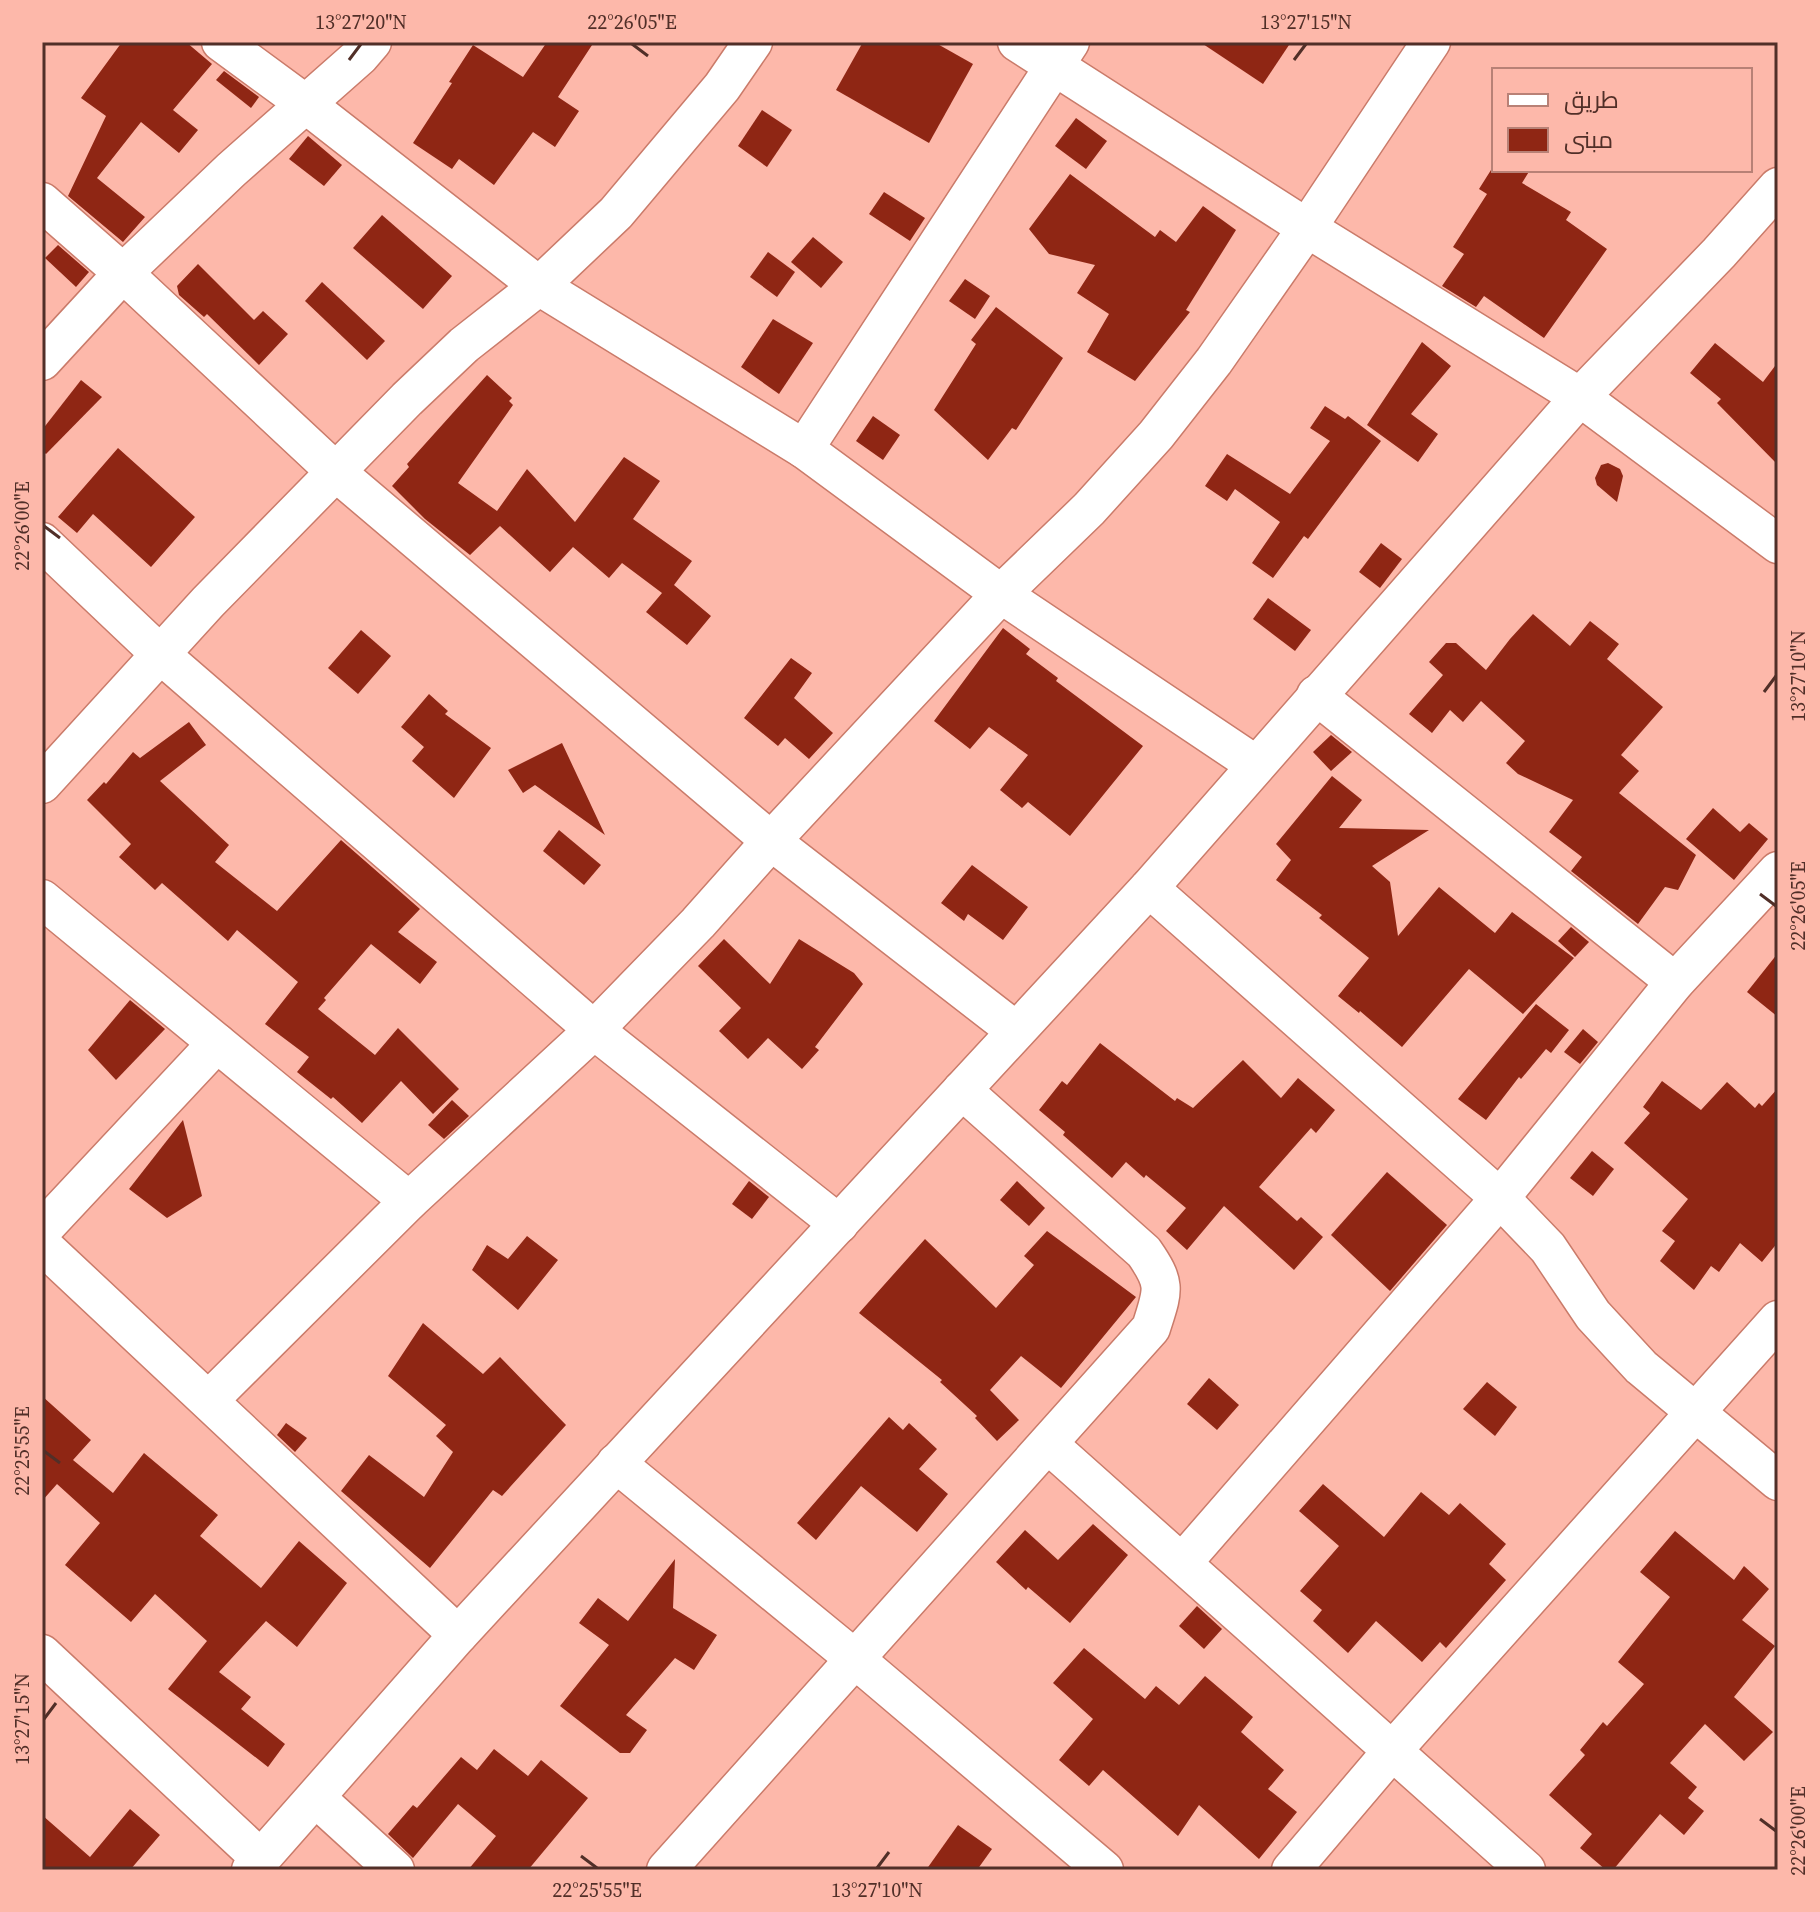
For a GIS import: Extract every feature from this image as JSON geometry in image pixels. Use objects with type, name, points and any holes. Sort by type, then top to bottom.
[{"type":"street","points":[[221,42],[539,286],[804,449],[1001,594],[1256,765]]},
{"type":"street","points":[[42,361],[123,273],[372,42]]},
{"type":"street","points":[[42,784],[208,602],[336,472],[464,345],[539,286],[616,213],[722,87],[753,42]]},
{"type":"street","points":[[1017,42],[1062,54],[1307,228],[1580,397],[1778,544]]},
{"type":"street","points":[[209,1400],[409,1201],[594,1030],[698,923],[1001,594],[1089,509],[1156,435],[1214,361],[1431,42]]},
{"type":"street","points":[[804,449],[1062,54]]},
{"type":"street","points":[[42,1654],[256,1864],[458,1635],[1149,888],[1580,397],[1778,187]]},
{"type":"street","points":[[42,202],[123,273],[336,472],[771,841],[1016,1031]]},
{"type":"street","points":[[42,542],[160,654],[594,1030],[839,1224]]},
{"type":"street","points":[[1316,695],[1675,982]]},
{"type":"street","points":[[1183,1562],[1500,1198],[1675,982],[1778,871]]},
{"type":"street","points":[[1149,888],[1500,1198],[1548,1248],[1593,1315],[1641,1367],[1778,1481]]},
{"type":"street","points":[[42,899],[409,1201]]},
{"type":"street","points":[[42,1230],[217,1043]]},
{"type":"street","points":[[666,1870],[1151,1328],[1159,1300],[1160,1276],[1144,1252],[962,1090]]},
{"type":"street","points":[[42,1245],[458,1635]]},
{"type":"street","points":[[1291,1870],[1392,1751],[1778,1320]]},
{"type":"street","points":[[1048,1444],[1526,1870]]},
{"type":"street","points":[[616,1463],[855,1659],[1104,1870]]},
{"type":"street","points":[[316,1798],[395,1870]]},
{"type":"building","points":[[122,42],[186,42],[212,64],[173,110],[198,130],[179,153],[141,122],[97,178],[145,217],[123,242],[68,196],[106,116],[81,98]]},
{"type":"building","points":[[547,42],[594,42],[558,97],[579,111],[555,147],[533,132],[494,185],[459,159],[452,169],[413,143],[473,45],[523,77]]},
{"type":"building","points":[[863,42],[934,42],[973,64],[929,143],[836,90]]},
{"type":"building","points":[[1200,42],[1291,42],[1263,84]]},
{"type":"building","points":[[224,71],[259,97],[251,108],[216,80]]},
{"type":"building","points":[[762,110],[792,130],[767,167],[738,146]]},
{"type":"building","points":[[1076,118],[1107,141],[1086,169],[1055,146]]},
{"type":"building","points":[[308,136],[342,165],[324,186],[289,159]]},
{"type":"building","points":[[1491,170],[1529,172],[1522,183],[1571,212],[1566,220],[1607,249],[1544,338],[1484,296],[1476,307],[1442,286],[1464,254],[1453,247],[1487,194],[1479,189]]},
{"type":"building","points":[[1070,174],[1155,237],[1160,230],[1176,242],[1203,206],[1236,230],[1186,310],[1190,312],[1135,381],[1087,352],[1109,314],[1077,293],[1095,265],[1049,254],[1029,229]]},
{"type":"building","points":[[884,192],[925,218],[910,241],[869,214]]},
{"type":"building","points":[[382,215],[452,276],[423,309],[353,248]]},
{"type":"building","points":[[813,237],[843,262],[821,288],[791,262]]},
{"type":"building","points":[[58,245],[89,272],[76,287],[45,258]]},
{"type":"building","points":[[768,252],[795,272],[777,297],[750,277]]},
{"type":"building","points":[[198,264],[254,320],[263,311],[288,334],[259,365],[207,314],[204,317],[179,295],[177,286]]},
{"type":"building","points":[[965,279],[990,296],[975,319],[949,301]]},
{"type":"building","points":[[322,282],[385,341],[367,360],[305,301]]},
{"type":"building","points":[[996,307],[1063,358],[1016,430],[1012,428],[988,460],[934,410],[976,344],[971,340]]},
{"type":"building","points":[[773,319],[813,343],[779,394],[741,367]]},
{"type":"building","points":[[1422,342],[1451,366],[1411,414],[1438,434],[1418,462],[1367,425]]},
{"type":"building","points":[[1715,343],[1763,382],[1778,362],[1778,465],[1717,403],[1721,399],[1690,373]]},
{"type":"building","points":[[487,375],[512,398],[509,401],[513,405],[458,483],[497,511],[527,469],[575,522],[624,457],[660,481],[633,519],[692,561],[674,585],[711,616],[687,645],[646,612],[662,593],[622,563],[609,578],[573,547],[550,572],[500,526],[470,555],[425,519],[392,486],[409,467],[407,464]]},
{"type":"building","points":[[81,380],[102,397],[46,454],[42,451],[42,430]]},
{"type":"building","points":[[1325,406],[1345,419],[1348,416],[1381,441],[1308,539],[1304,536],[1273,578],[1252,563],[1280,522],[1235,489],[1227,501],[1205,486],[1227,454],[1290,494],[1330,441],[1310,428]]},
{"type":"building","points":[[873,416],[900,435],[883,460],[856,441]]},
{"type":"building","points":[[118,448],[195,517],[151,567],[93,514],[77,533],[58,517]]},
{"type":"building","points":[[1608,463],[1620,469],[1623,476],[1617,502],[1597,485],[1595,478],[1601,465]]},
{"type":"building","points":[[1381,543],[1402,559],[1380,588],[1359,572]]},
{"type":"building","points":[[1268,598],[1311,630],[1295,651],[1253,619]]},
{"type":"building","points":[[1533,614],[1570,646],[1590,621],[1619,644],[1607,659],[1663,707],[1621,755],[1639,771],[1619,793],[1696,855],[1678,890],[1665,887],[1638,924],[1571,871],[1582,857],[1549,832],[1573,800],[1518,774],[1506,763],[1525,741],[1481,701],[1463,722],[1450,710],[1432,733],[1409,714],[1443,675],[1429,662],[1446,643],[1456,643],[1486,670]]},
{"type":"building","points":[[1003,628],[1030,649],[1026,654],[1058,678],[1056,681],[1143,746],[1070,836],[1028,802],[1022,808],[1000,790],[1028,755],[989,727],[970,749],[934,721]]},
{"type":"building","points":[[361,630],[391,656],[358,694],[328,668]]},
{"type":"building","points":[[791,658],[812,673],[794,698],[833,733],[809,759],[785,738],[778,746],[744,718]]},
{"type":"building","points":[[429,694],[448,711],[445,714],[491,748],[454,798],[412,761],[424,747],[401,727]]},
{"type":"building","points":[[189,722],[206,745],[160,781],[229,845],[215,862],[277,911],[341,840],[420,909],[398,932],[437,962],[420,984],[371,944],[318,1009],[375,1055],[398,1028],[459,1089],[433,1114],[401,1081],[362,1123],[333,1097],[331,1099],[297,1072],[309,1057],[265,1024],[298,982],[237,930],[228,941],[162,883],[155,890],[119,857],[131,844],[87,800],[104,782],[106,784],[133,752],[140,758]]},
{"type":"building","points":[[1331,735],[1352,752],[1331,771],[1313,752]]},
{"type":"building","points":[[562,743],[605,835],[535,785],[523,793],[508,770]]},
{"type":"building","points":[[1332,776],[1362,800],[1339,828],[1429,830],[1372,866],[1390,882],[1398,936],[1439,887],[1495,933],[1512,912],[1574,958],[1523,1014],[1469,969],[1402,1047],[1338,996],[1369,958],[1319,918],[1322,915],[1276,880],[1291,860],[1276,844]]},
{"type":"building","points":[[1713,808],[1740,832],[1749,823],[1768,839],[1734,880],[1686,839]]},
{"type":"building","points":[[559,830],[601,865],[584,885],[543,851]]},
{"type":"building","points":[[972,865],[1028,907],[1003,940],[968,914],[964,921],[941,903]]},
{"type":"building","points":[[1571,927],[1589,942],[1575,957],[1558,941]]},
{"type":"building","points":[[724,939],[770,984],[799,939],[854,973],[863,984],[815,1047],[819,1050],[802,1069],[768,1038],[748,1059],[719,1031],[741,1008],[698,966]]},
{"type":"building","points":[[1778,953],[1778,1017],[1747,992]]},
{"type":"building","points":[[130,1000],[165,1029],[116,1080],[88,1050]]},
{"type":"building","points":[[1536,1004],[1569,1030],[1551,1053],[1546,1049],[1521,1079],[1519,1077],[1486,1120],[1458,1099]]},
{"type":"building","points":[[1583,1029],[1598,1042],[1580,1064],[1564,1052]]},
{"type":"building","points":[[1100,1043],[1175,1101],[1177,1098],[1193,1108],[1243,1060],[1281,1098],[1298,1078],[1335,1110],[1316,1133],[1311,1128],[1259,1187],[1297,1221],[1301,1217],[1323,1237],[1294,1270],[1224,1206],[1187,1250],[1166,1231],[1186,1208],[1126,1162],[1112,1178],[1039,1110],[1062,1081],[1067,1085]]},
{"type":"building","points":[[1662,1081],[1701,1110],[1727,1082],[1755,1108],[1759,1103],[1762,1106],[1778,1088],[1778,1242],[1762,1262],[1740,1243],[1719,1272],[1711,1266],[1694,1290],[1660,1261],[1675,1241],[1662,1231],[1688,1199],[1624,1143],[1650,1113],[1643,1107]]},
{"type":"building","points":[[452,1100],[469,1116],[444,1139],[428,1125]]},
{"type":"building","points":[[183,1120],[202,1196],[167,1218],[129,1189]]},
{"type":"building","points":[[1592,1151],[1614,1169],[1593,1196],[1570,1178]]},
{"type":"building","points":[[1387,1172],[1447,1225],[1390,1291],[1331,1235]]},
{"type":"building","points":[[749,1181],[769,1197],[752,1219],[732,1204]]},
{"type":"building","points":[[1017,1181],[1045,1208],[1029,1226],[1000,1200]]},
{"type":"building","points":[[1047,1231],[1136,1297],[1061,1388],[1021,1356],[990,1390],[1019,1420],[997,1441],[975,1418],[977,1416],[940,1382],[942,1380],[859,1313],[925,1239],[996,1308],[1034,1265],[1024,1256]]},
{"type":"building","points":[[527,1236],[558,1260],[518,1310],[472,1270],[487,1245],[508,1259]]},
{"type":"building","points":[[423,1323],[483,1374],[500,1357],[566,1425],[502,1496],[493,1490],[430,1568],[341,1491],[369,1455],[424,1497],[453,1452],[436,1436],[446,1425],[388,1376]]},
{"type":"building","points":[[1209,1378],[1239,1405],[1217,1430],[1187,1404]]},
{"type":"building","points":[[1487,1382],[1517,1407],[1495,1436],[1463,1409]]},
{"type":"building","points":[[42,1396],[91,1440],[73,1460],[113,1493],[144,1453],[218,1515],[200,1536],[261,1588],[299,1541],[347,1583],[297,1647],[266,1621],[219,1672],[251,1697],[241,1709],[285,1744],[268,1767],[168,1689],[207,1641],[155,1594],[131,1622],[65,1565],[100,1523],[57,1484],[42,1501]]},
{"type":"building","points":[[889,1417],[903,1430],[909,1423],[937,1449],[919,1469],[948,1494],[917,1532],[861,1486],[816,1540],[797,1523]]},
{"type":"building","points":[[286,1423],[307,1438],[295,1452],[277,1435]]},
{"type":"building","points":[[1323,1484],[1384,1537],[1421,1492],[1449,1515],[1460,1503],[1506,1544],[1489,1564],[1506,1580],[1446,1648],[1440,1642],[1422,1662],[1376,1621],[1348,1653],[1313,1621],[1322,1610],[1300,1591],[1339,1546],[1299,1511]]},
{"type":"building","points":[[1093,1524],[1128,1555],[1070,1623],[1028,1587],[1026,1590],[996,1562],[1025,1530],[1058,1560]]},
{"type":"building","points":[[1675,1531],[1734,1580],[1744,1566],[1769,1589],[1742,1620],[1775,1646],[1734,1697],[1773,1732],[1744,1761],[1705,1724],[1670,1763],[1697,1787],[1688,1798],[1704,1811],[1684,1835],[1660,1814],[1613,1870],[1606,1870],[1580,1848],[1592,1834],[1549,1795],[1585,1755],[1580,1750],[1603,1722],[1607,1726],[1644,1684],[1618,1662],[1670,1597],[1640,1572]]},
{"type":"building","points":[[675,1559],[673,1608],[717,1635],[694,1670],[675,1658],[626,1715],[647,1730],[630,1753],[620,1753],[560,1706],[609,1645],[579,1623],[598,1598],[628,1621]]},
{"type":"building","points":[[1197,1606],[1222,1629],[1204,1649],[1179,1626]]},
{"type":"building","points":[[1084,1648],[1145,1699],[1156,1686],[1179,1705],[1205,1676],[1253,1717],[1241,1732],[1284,1770],[1268,1789],[1297,1812],[1259,1859],[1199,1805],[1178,1836],[1103,1770],[1089,1786],[1059,1760],[1093,1719],[1053,1683]]},
{"type":"building","points":[[494,1749],[528,1776],[541,1760],[588,1798],[528,1870],[468,1870],[496,1836],[458,1804],[413,1858],[388,1834],[413,1805],[417,1808],[461,1757],[477,1770]]},
{"type":"building","points":[[130,1809],[160,1835],[130,1870],[42,1870],[42,1815],[90,1857]]},
{"type":"building","points":[[958,1825],[992,1849],[977,1870],[926,1870]]}]
